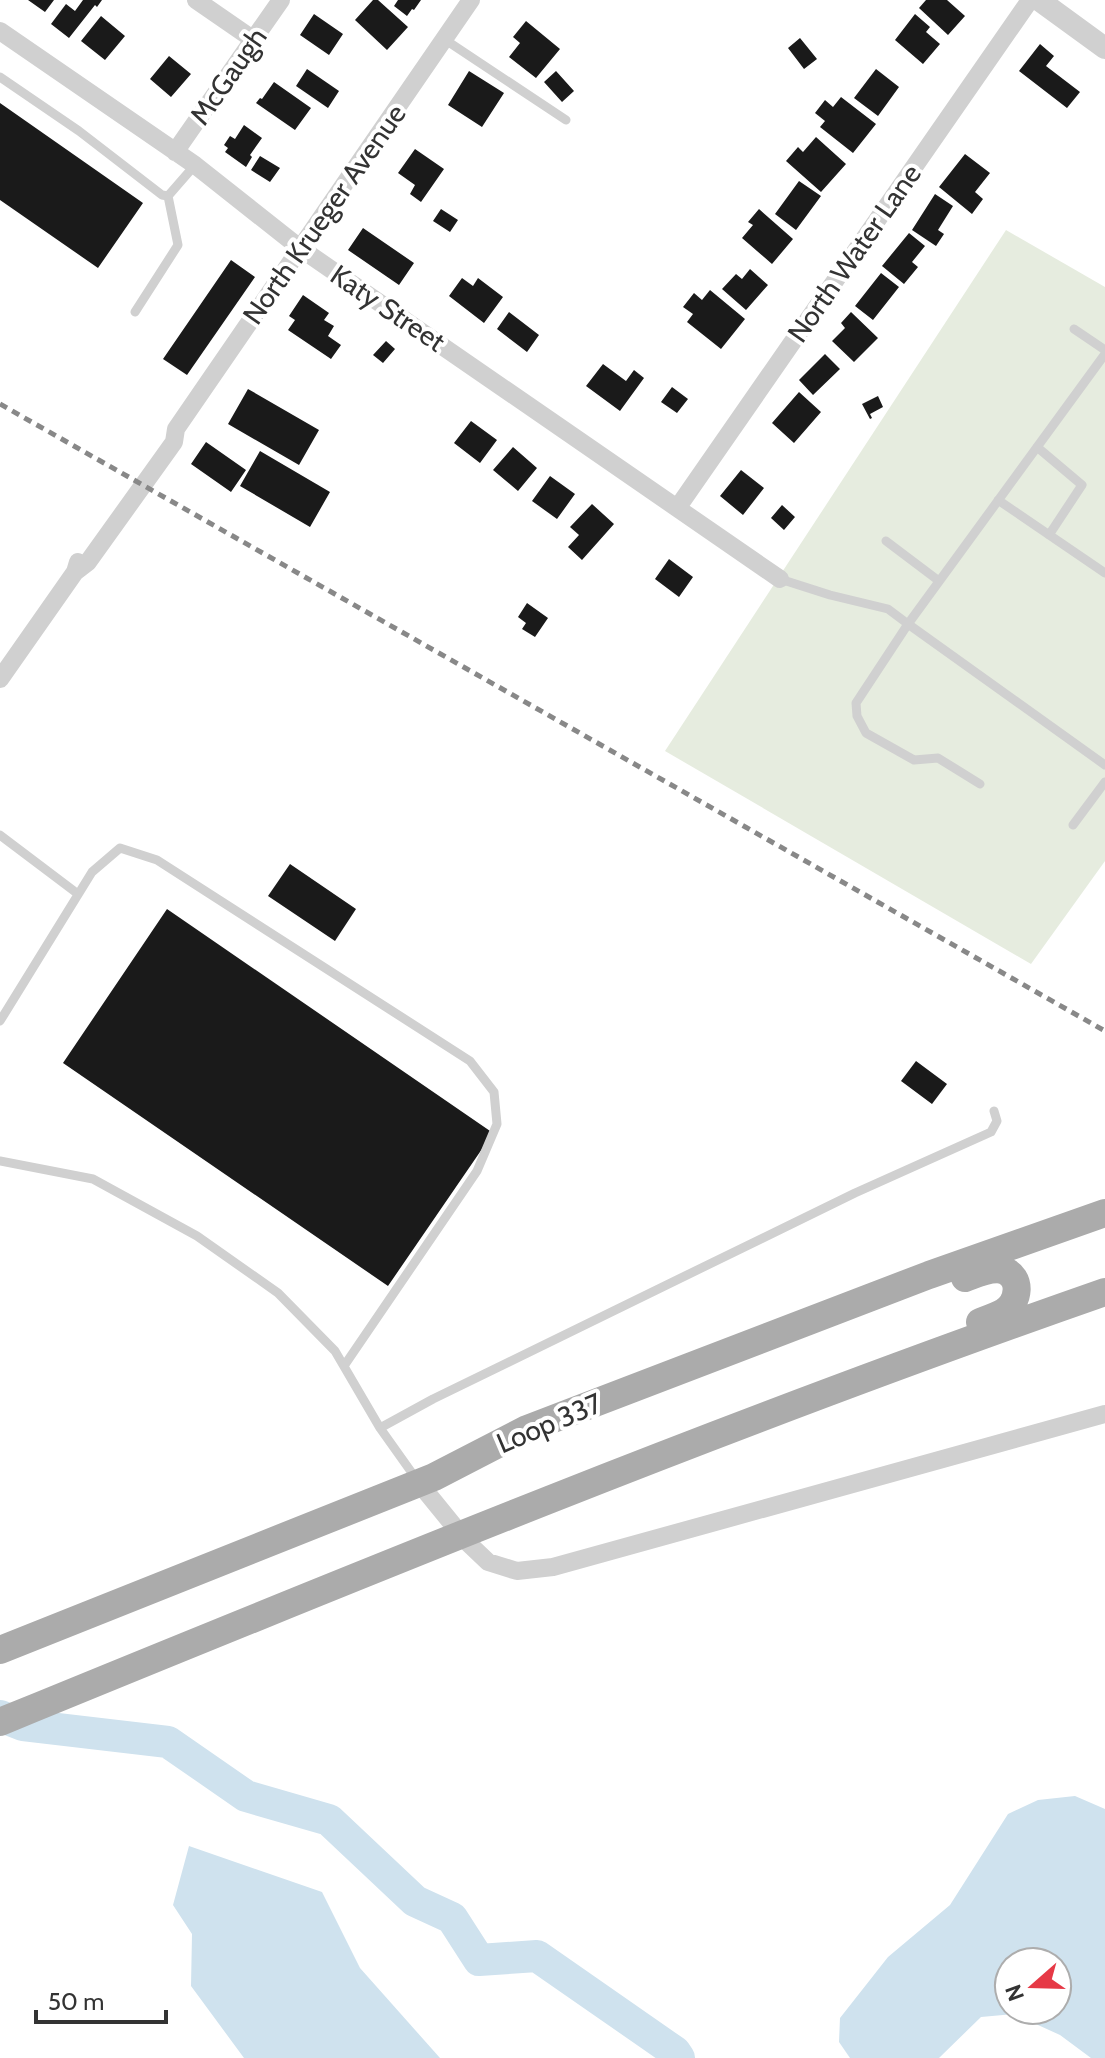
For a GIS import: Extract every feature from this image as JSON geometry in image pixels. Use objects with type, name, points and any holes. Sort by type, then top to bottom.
[{"type":"main road","name":"Loop 337","points":[[1,1650],[419,1483],[527,1429],[929,1275],[1105,1213]]},
{"type":"main road","points":[[641,1384],[731,1362],[994,1269],[1011,1275],[1017,1284],[1017,1296],[1003,1312],[750,1408],[667,1454]]},
{"type":"main road","points":[[0,1722],[461,1534],[875,1375],[1105,1292]]},
{"type":"street","points":[[196,0],[254,40]]},
{"type":"street","name":"McGaugh","points":[[175,152],[281,0]]},
{"type":"street","name":"North Krueger Avenue","points":[[0,679],[75,572],[88,562],[174,442],[176,429],[471,0]]},
{"type":"street","name":"North Water Lane","points":[[678,507],[1030,0]]},
{"type":"street","points":[[1039,0],[1105,48]]},
{"type":"street","name":"Katy Street","points":[[0,31],[195,165],[300,248],[780,579]]},
{"type":"street","points":[[419,1483],[488,1562],[517,1571],[553,1567],[1105,1414]]},
{"type":"lane","points":[[444,39],[566,120]]},
{"type":"lane","points":[[0,77],[79,131],[162,195],[168,196]]},
{"type":"lane","points":[[168,196],[195,165]]},
{"type":"lane","points":[[135,312],[178,245],[168,196]]},
{"type":"lane","points":[[980,784],[938,758],[914,760],[866,733],[857,716],[856,703],[908,624],[1105,352],[1074,329]]},
{"type":"lane","points":[[1037,447],[1082,485],[1049,535]]},
{"type":"lane","points":[[998,500],[1105,573]]},
{"type":"lane","points":[[886,541],[939,581]]},
{"type":"lane","points":[[780,579],[888,609],[1105,765]]},
{"type":"lane","points":[[1073,825],[1105,782]]},
{"type":"lane","points":[[0,835],[78,894]]},
{"type":"lane","points":[[0,1021],[92,872],[120,848],[157,860],[470,1061],[494,1092],[497,1124],[477,1171],[344,1366]]},
{"type":"lane","points":[[380,1428],[433,1399],[855,1193],[991,1132],[997,1121],[994,1111]]},
{"type":"lane","points":[[0,1161],[93,1179],[197,1236],[278,1293],[335,1351],[380,1428],[419,1483]]},
{"type":"shaded area","points":[[1006,230],[1105,287],[1105,861],[1031,964],[665,751]]},
{"type":"water","points":[[1075,1796],[1105,1809],[1105,2058],[1091,2058],[1060,2035],[1040,2026],[1073,2026],[1073,1946],[993,1946],[993,2016],[981,2017],[939,2058],[850,2058],[839,2042],[840,2018],[888,1957],[950,1905],[1008,1814],[1038,1800]]},
{"type":"water","points":[[189,1846],[322,1892],[360,1968],[440,2058],[244,2058],[191,1986],[192,1934],[173,1905]]},
{"type":"building","points":[[28,0],[54,0],[45,12]]},
{"type":"building","points":[[83,0],[102,0],[69,38],[51,24],[66,4],[75,11]]},
{"type":"building","points":[[373,0],[378,0],[408,27],[387,50],[355,20]]},
{"type":"building","points":[[398,0],[421,0],[407,16],[394,6]]},
{"type":"building","points":[[926,0],[947,0],[965,16],[948,35],[919,8]]},
{"type":"building","points":[[314,14],[343,34],[329,55],[300,35]]},
{"type":"building","points":[[915,14],[930,27],[926,32],[940,44],[923,64],[895,40]]},
{"type":"building","points":[[101,16],[125,36],[105,60],[81,41]]},
{"type":"building","points":[[526,21],[560,49],[536,78],[509,57],[520,43],[513,37]]},
{"type":"building","points":[[800,38],[817,59],[804,69],[788,48]]},
{"type":"building","points":[[1040,44],[1054,56],[1046,66],[1080,92],[1067,108],[1019,71]]},
{"type":"building","points":[[169,56],[191,74],[171,97],[150,79]]},
{"type":"building","points":[[307,69],[339,91],[328,108],[296,86]]},
{"type":"building","points":[[876,69],[899,87],[878,116],[854,98]]},
{"type":"building","points":[[469,71],[504,93],[482,127],[448,105]]},
{"type":"building","points":[[556,71],[574,91],[562,102],[544,82]]},
{"type":"building","points":[[274,82],[311,108],[295,130],[256,103]]},
{"type":"building","points":[[841,97],[876,124],[853,153],[820,127],[825,121],[815,113],[825,100],[833,107]]},
{"type":"building","points":[[0,103],[143,203],[98,268],[0,200]]},
{"type":"building","points":[[244,125],[262,138],[246,167],[225,152],[228,148],[224,145],[230,136],[235,139]]},
{"type":"building","points":[[816,137],[846,164],[821,192],[786,161],[798,147],[803,152]]},
{"type":"building","points":[[415,149],[444,169],[421,202],[410,194],[415,185],[398,173]]},
{"type":"building","points":[[965,154],[990,173],[975,192],[983,199],[972,214],[939,187]]},
{"type":"building","points":[[260,156],[280,168],[270,182],[251,170]]},
{"type":"building","points":[[799,181],[821,196],[796,230],[775,214]]},
{"type":"building","points":[[935,194],[953,206],[938,230],[944,234],[936,246],[912,230]]},
{"type":"building","points":[[441,209],[458,220],[450,232],[433,221]]},
{"type":"building","points":[[759,209],[793,239],[772,264],[742,238],[753,225],[748,222]]},
{"type":"building","points":[[363,228],[414,263],[399,285],[348,250]]},
{"type":"building","points":[[909,233],[925,246],[912,262],[918,267],[904,284],[882,266]]},
{"type":"building","points":[[231,260],[255,277],[187,375],[163,359]]},
{"type":"building","points":[[750,269],[768,285],[746,310],[722,289],[736,274],[742,279]]},
{"type":"building","points":[[881,273],[899,287],[873,320],[855,306]]},
{"type":"building","points":[[462,278],[473,286],[478,278],[503,297],[484,323],[449,296]]},
{"type":"building","points":[[710,290],[745,319],[721,349],[687,322],[693,314],[683,307],[694,293],[702,300]]},
{"type":"building","points":[[303,295],[329,313],[324,320],[334,326],[328,336],[341,345],[331,359],[288,330],[295,320],[289,316]]},
{"type":"building","points":[[509,312],[539,335],[527,352],[497,329]]},
{"type":"building","points":[[851,312],[878,338],[854,362],[832,341],[845,328],[841,323]]},
{"type":"building","points":[[386,341],[395,349],[383,363],[373,355]]},
{"type":"building","points":[[825,354],[840,369],[813,395],[799,380]]},
{"type":"building","points":[[603,364],[626,381],[634,370],[644,378],[620,411],[586,386]]},
{"type":"building","points":[[672,387],[688,399],[677,413],[661,402]]},
{"type":"building","points":[[248,389],[319,430],[299,465],[228,424]]},
{"type":"building","points":[[799,392],[821,412],[794,443],[772,423]]},
{"type":"building","points":[[878,396],[883,407],[870,414],[870,419],[862,404]]},
{"type":"building","points":[[471,421],[497,440],[480,463],[454,443]]},
{"type":"building","points":[[206,442],[246,470],[231,492],[191,464]]},
{"type":"building","points":[[513,447],[537,468],[518,491],[493,470]]},
{"type":"building","points":[[260,451],[330,492],[310,527],[240,486]]},
{"type":"building","points":[[741,470],[764,488],[743,515],[720,496]]},
{"type":"building","points":[[550,476],[575,494],[557,519],[532,501]]},
{"type":"building","points":[[592,504],[614,524],[582,560],[568,547],[579,535],[570,527]]},
{"type":"building","points":[[782,505],[795,517],[784,530],[771,518]]},
{"type":"building","points":[[669,559],[693,577],[679,597],[655,579]]},
{"type":"building","points":[[527,603],[548,618],[535,637],[522,629],[526,623],[518,617]]},
{"type":"building","points":[[290,864],[356,909],[335,941],[268,896]]},
{"type":"building","points":[[167,909],[493,1133],[388,1286],[63,1063]]},
{"type":"building","points":[[916,1061],[947,1084],[932,1104],[901,1081]]},
{"type":"waterway","points":[[0,1716],[23,1725],[168,1742],[246,1796],[329,1820],[415,1901],[452,1918],[479,1960],[537,1956],[675,2052],[679,2058]]},
{"type":"railway","points":[[0,404],[1105,1031]]}]
